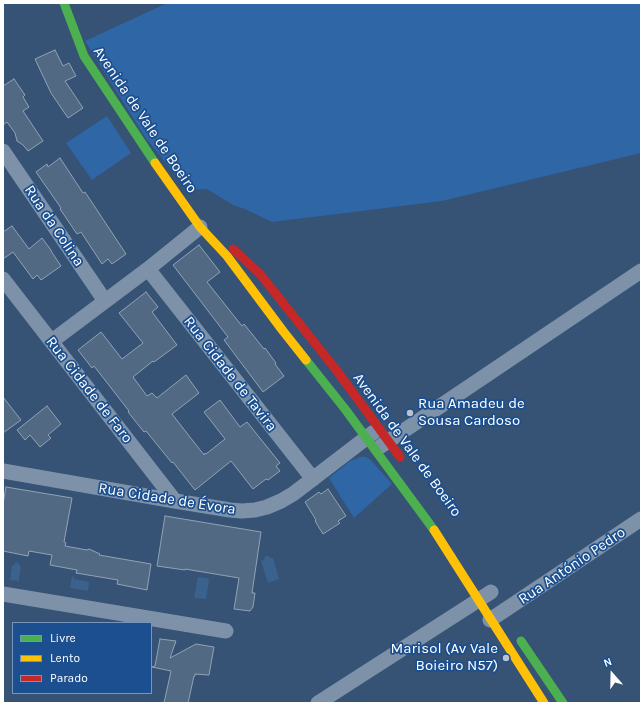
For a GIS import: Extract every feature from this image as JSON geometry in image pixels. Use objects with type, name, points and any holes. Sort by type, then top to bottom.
[{"type":"street","name":"Avenida de Vale de Boeiro","points":[[64,3],[84,56],[145,149],[200,227],[227,256],[247,285],[345,409],[430,524],[544,703]]},
{"type":"street","name":"Rua da Colina","points":[[3,151],[105,301]]},
{"type":"street","name":"Avenida de Vale de Boeiro","points":[[200,227],[230,246],[260,274],[336,371],[406,466]]},
{"type":"street","points":[[52,342],[148,269],[200,227]]},
{"type":"street","name":"Rua Cidade de Tavira","points":[[148,269],[313,479]]},
{"type":"street","points":[[376,450],[641,271]]},
{"type":"street","name":"Rua Cidade de Faro","points":[[3,279],[175,501]]},
{"type":"street","name":"Rua Cidade de Évora","points":[[3,471],[175,501],[242,511],[255,510],[267,507],[293,494],[378,428]]},
{"type":"street","name":"Rua António Pedro","points":[[497,602],[641,520]]},
{"type":"street","points":[[3,594],[226,631]]},
{"type":"street","points":[[318,703],[478,601],[497,602],[490,620]]},
{"type":"street","points":[[518,635],[563,703]]},
{"type":"shaded area","points":[[167,3],[641,3],[641,153],[442,201],[272,222],[233,205],[207,189],[188,190],[145,137],[85,41]]},
{"type":"shaded area","points":[[107,116],[131,153],[92,180],[66,143]]},
{"type":"shaded area","points":[[360,457],[370,459],[392,484],[354,518],[329,478],[350,461]]},
{"type":"shaded area","points":[[266,556],[273,558],[279,579],[268,583],[261,561],[264,560]]},
{"type":"shaded area","points":[[16,562],[21,566],[19,581],[10,580],[12,565]]},
{"type":"shaded area","points":[[72,576],[74,579],[89,582],[88,591],[70,588]]},
{"type":"shaded area","points":[[198,577],[208,578],[209,580],[206,599],[194,598]]},
{"type":"building","points":[[55,50],[63,66],[69,63],[76,76],[65,81],[83,108],[68,118],[51,93],[35,59]]},
{"type":"building","points":[[14,79],[25,95],[23,97],[29,107],[23,111],[43,141],[28,151],[17,141],[15,133],[7,122],[3,125],[3,86]]},
{"type":"building","points":[[60,158],[83,193],[85,192],[126,254],[112,264],[108,259],[102,264],[81,232],[77,234],[36,172],[47,164],[48,167]]},
{"type":"building","points":[[12,226],[29,249],[42,238],[61,266],[41,280],[37,275],[33,279],[13,252],[3,259],[3,232]]},
{"type":"building","points":[[199,245],[220,272],[207,282],[242,326],[244,324],[264,349],[265,348],[284,376],[263,392],[224,340],[228,337],[173,265]]},
{"type":"building","points":[[146,292],[158,307],[152,312],[177,345],[133,377],[147,396],[152,393],[157,398],[186,375],[199,393],[172,414],[204,455],[225,439],[204,412],[220,400],[240,427],[247,422],[280,463],[276,466],[280,471],[253,489],[231,461],[195,490],[146,431],[144,432],[94,366],[92,368],[78,350],[101,332],[122,359],[143,343],[119,313]]},
{"type":"building","points":[[3,397],[21,420],[3,433]]},
{"type":"building","points":[[47,406],[61,424],[48,435],[51,438],[40,447],[30,435],[25,440],[17,430]]},
{"type":"building","points":[[6,487],[72,498],[64,542],[66,543],[65,546],[87,550],[89,549],[100,554],[99,555],[151,564],[147,590],[117,584],[118,580],[76,573],[77,570],[50,565],[52,555],[29,551],[28,556],[3,551],[3,504]]},
{"type":"building","points":[[328,489],[346,516],[338,521],[340,523],[323,534],[305,502],[319,492],[321,494]]},
{"type":"building","points":[[165,516],[261,532],[252,593],[255,593],[253,607],[250,611],[234,609],[239,578],[157,566]]},
{"type":"building","points":[[160,639],[176,641],[170,658],[196,644],[214,647],[209,675],[195,674],[188,703],[164,703],[171,671],[152,667],[155,666]]},
{"type":"traffic: fast","points":[[64,3],[84,56],[155,163]]},
{"type":"traffic: fast","points":[[306,360],[345,409],[434,530]]},
{"type":"traffic: fast","points":[[521,641],[563,703]]},
{"type":"traffic: slow","points":[[155,163],[200,227],[227,256],[306,360]]},
{"type":"traffic: slow","points":[[434,530],[544,703]]},
{"type":"traffic: jam","points":[[233,249],[260,274],[337,371],[400,457]]},
{"type":"place","name":"Rua Amadeu de Sousa Cardoso","points":[[410,413]]},
{"type":"place","name":"Marisol (Av Vale Boieiro N57)","points":[[506,658]]}]
